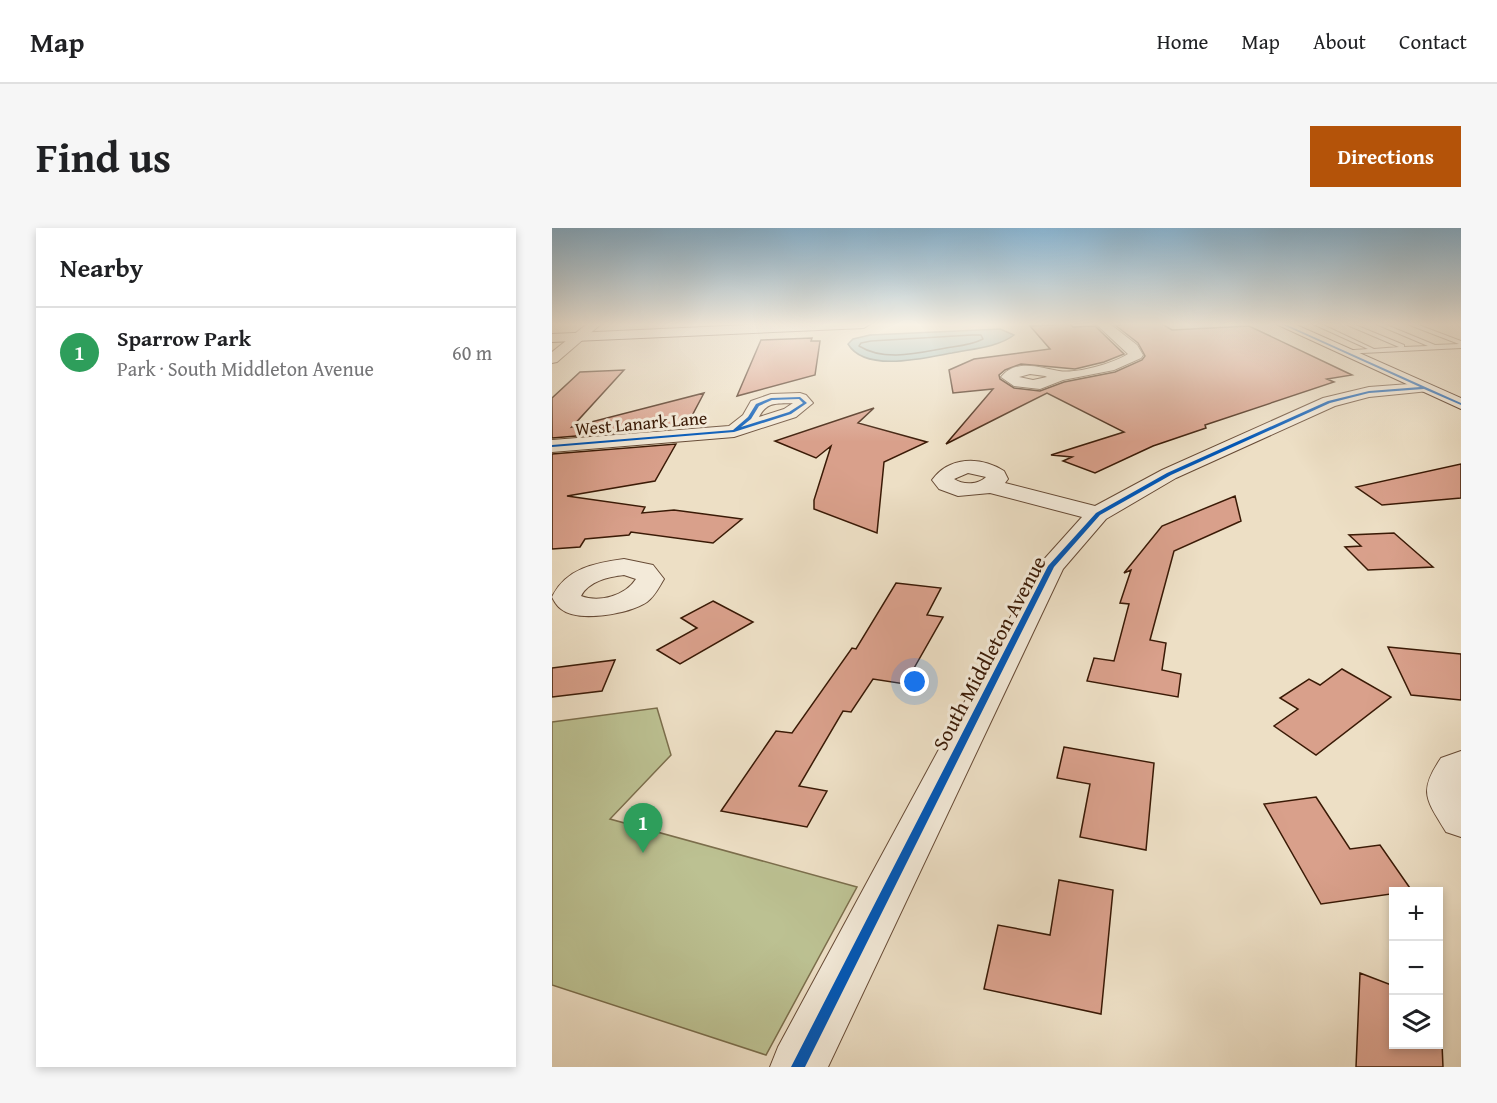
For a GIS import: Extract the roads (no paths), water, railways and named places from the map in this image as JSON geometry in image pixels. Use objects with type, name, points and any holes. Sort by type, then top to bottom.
[{"type":"main road","points":[[1369,363],[1461,404]]},
{"type":"street","points":[[1056,376],[1078,374],[1121,363]]},
{"type":"street","name":"South Middleton Avenue","points":[[798,1067],[1051,566],[1098,514],[1169,474],[1329,402],[1369,392],[1423,388]]},
{"type":"street","name":"West Lanark Lane","points":[[552,446],[734,431]]},
{"type":"street","points":[[990,486],[1098,514]]},
{"type":"street","points":[[1461,766],[1455,768],[1446,782],[1449,801],[1461,820]]},
{"type":"place","name":"Sparrow Park","points":[[643,853]]}]
